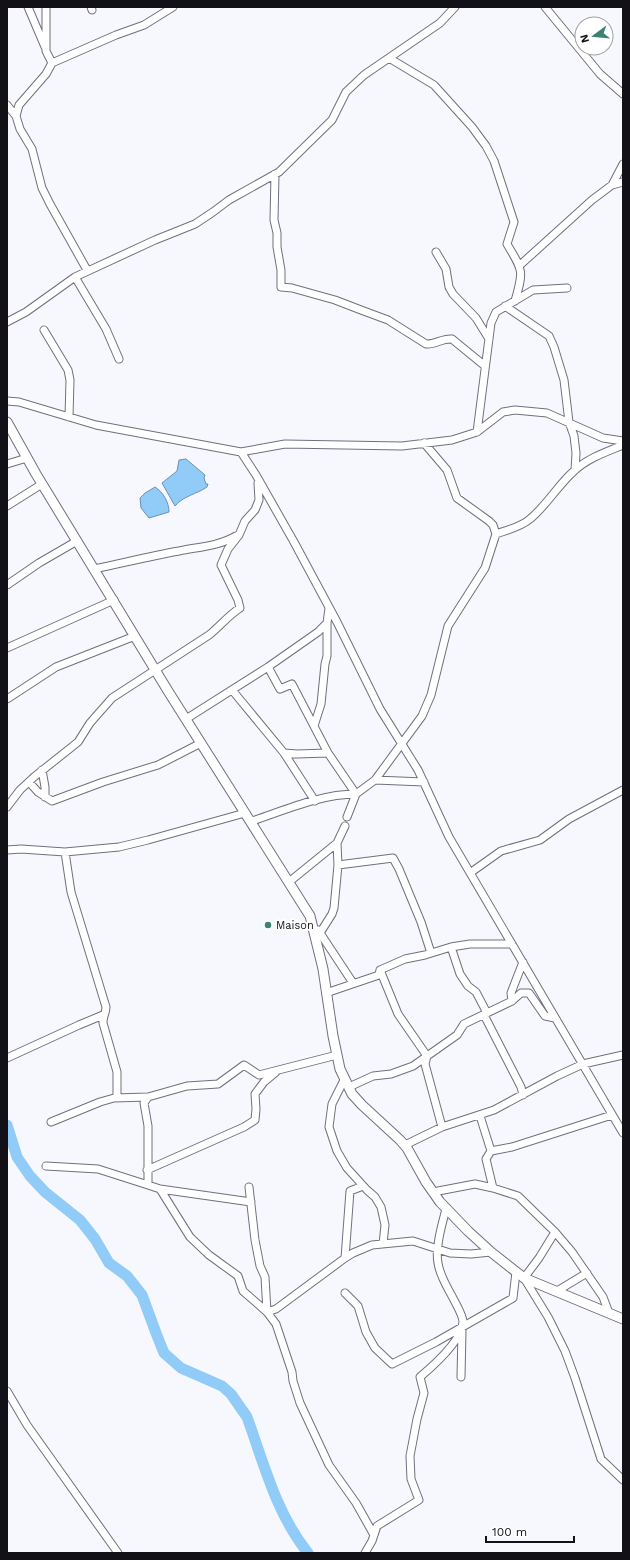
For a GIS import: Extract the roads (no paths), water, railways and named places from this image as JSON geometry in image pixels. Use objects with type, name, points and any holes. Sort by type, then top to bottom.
[{"type":"street","points":[[28,7],[52,64]]},
{"type":"street","points":[[46,7],[46,51]]},
{"type":"street","points":[[16,116],[19,105],[46,74],[52,64],[116,34],[144,25],[173,7]]},
{"type":"street","points":[[7,322],[26,312],[75,277],[155,240],[195,224],[229,200],[279,172],[332,120],[346,92],[364,75],[440,23],[455,7]]},
{"type":"street","points":[[546,7],[600,74],[623,94]]},
{"type":"street","points":[[389,58],[434,85],[472,126],[486,146],[494,161],[514,222],[506,244],[521,270],[521,279],[515,300]]},
{"type":"street","points":[[7,105],[16,116],[20,130],[32,149],[42,188],[47,199],[88,270]]},
{"type":"street","points":[[612,185],[623,164]]},
{"type":"street","points":[[275,174],[274,220],[281,270],[281,287],[292,288],[335,300],[388,320],[426,344],[431,345],[447,338],[452,339],[485,366]]},
{"type":"street","points":[[519,266],[582,209],[612,185],[623,182]]},
{"type":"street","points":[[436,252],[446,269],[449,287],[453,294],[476,318],[489,339]]},
{"type":"street","points":[[75,277],[106,329],[119,359]]},
{"type":"street","points":[[477,432],[491,323],[496,312],[533,290],[567,288]]},
{"type":"street","points":[[505,306],[549,336],[554,347],[564,380],[569,422],[575,444],[575,470]]},
{"type":"street","points":[[44,330],[68,370],[70,380],[69,417]]},
{"type":"street","points":[[7,401],[19,402],[96,425],[241,452],[285,444],[402,446],[452,440],[477,432],[503,412],[515,410],[547,413],[603,438],[623,441]]},
{"type":"street","points":[[7,422],[26,458],[186,719],[244,813],[252,821],[312,922],[353,983]]},
{"type":"street","points":[[347,817],[356,794],[375,780],[422,716],[432,695],[448,626],[485,568],[496,534],[493,525],[489,521],[457,498],[448,470],[424,443]]},
{"type":"street","points":[[496,534],[514,528],[530,520],[575,470],[599,455],[623,445]]},
{"type":"street","points":[[241,452],[257,476],[329,607],[380,709],[418,770],[449,837],[623,1133]]},
{"type":"street","points":[[7,464],[26,458]]},
{"type":"street","points":[[7,807],[42,770],[78,742],[90,723],[112,698],[209,635],[221,626],[230,614],[240,608],[238,600],[221,565],[228,549],[239,535],[245,521],[255,510],[259,500],[257,476]]},
{"type":"street","points":[[7,506],[42,484]]},
{"type":"street","points":[[94,569],[209,546],[230,540],[239,535]]},
{"type":"street","points":[[7,585],[25,571],[77,541]]},
{"type":"street","points":[[7,648],[114,600]]},
{"type":"street","points":[[314,726],[322,704],[325,664],[328,656],[327,623],[329,607]]},
{"type":"street","points":[[186,719],[268,667],[318,632],[327,623]]},
{"type":"street","points":[[7,698],[56,667],[135,636]]},
{"type":"street","points":[[268,667],[280,689],[292,684],[328,753],[356,794]]},
{"type":"street","points":[[232,690],[284,753],[315,800]]},
{"type":"street","points":[[29,782],[45,797],[52,801],[103,782],[158,765],[201,743]]},
{"type":"street","points":[[284,753],[328,753]]},
{"type":"street","points":[[42,770],[45,797]]},
{"type":"street","points":[[375,780],[424,782]]},
{"type":"street","points":[[470,872],[501,851],[540,840],[569,819],[623,790]]},
{"type":"street","points":[[252,821],[315,800],[341,794],[356,794]]},
{"type":"street","points":[[7,850],[21,848],[65,852],[119,847],[244,813]]},
{"type":"street","points":[[289,882],[337,843],[345,826]]},
{"type":"street","points":[[320,933],[334,908],[338,865],[337,843]]},
{"type":"street","points":[[65,852],[71,892],[106,1006],[106,1011],[103,1015],[103,1023],[117,1072],[117,1098]]},
{"type":"street","points":[[338,865],[390,858],[394,860],[421,922],[431,953]]},
{"type":"street","points":[[312,922],[337,1055],[347,1084],[362,1105],[405,1145],[433,1192],[446,1209],[491,1252],[520,1275],[623,1319]]},
{"type":"street","points":[[326,993],[379,975],[380,970],[405,959],[451,947],[470,944],[512,944]]},
{"type":"street","points":[[451,947],[460,974],[468,986],[476,992],[521,1087],[523,1095]]},
{"type":"street","points":[[512,1001],[511,992],[523,962]]},
{"type":"street","points":[[380,970],[398,1014],[427,1056],[425,1064],[442,1127]]},
{"type":"street","points":[[383,1244],[385,1225],[381,1207],[375,1197],[347,1168],[337,1151],[329,1127],[332,1104],[347,1084],[373,1076],[391,1074],[413,1066],[457,1035],[464,1024],[512,1001],[521,993],[529,993],[545,1016],[555,1018]]},
{"type":"street","points":[[7,1058],[103,1015]]},
{"type":"street","points":[[51,1122],[100,1102],[117,1098],[148,1097],[187,1086],[218,1084],[244,1065],[259,1075],[337,1055]]},
{"type":"street","points":[[405,1145],[442,1127],[480,1116],[582,1064],[623,1055]]},
{"type":"street","points":[[147,1170],[244,1127],[255,1120],[255,1094],[264,1082],[277,1071]]},
{"type":"street","points":[[148,1097],[144,1103],[148,1126],[148,1185]]},
{"type":"street","points":[[493,1188],[486,1159],[491,1151],[512,1147],[612,1115]]},
{"type":"street","points":[[480,1116],[491,1151]]},
{"type":"street","points":[[46,1166],[98,1169],[160,1188],[251,1202]]},
{"type":"street","points":[[433,1192],[475,1184],[518,1196],[555,1232],[572,1252],[603,1297],[609,1313]]},
{"type":"street","points":[[345,1258],[350,1191],[363,1186]]},
{"type":"street","points":[[160,1188],[190,1237],[209,1255],[238,1276],[242,1291],[267,1312],[276,1324],[292,1372],[293,1381],[300,1403],[329,1465],[356,1503],[374,1535]]},
{"type":"street","points":[[249,1188],[255,1240],[260,1266],[265,1277],[267,1312]]},
{"type":"street","points":[[446,1209],[437,1262],[441,1277],[455,1301],[463,1320],[461,1377]]},
{"type":"street","points":[[345,1293],[358,1306],[366,1332],[375,1348],[392,1364],[462,1328],[513,1298],[520,1275],[540,1258],[555,1232]]},
{"type":"street","points":[[267,1312],[276,1309],[345,1258],[372,1245],[412,1242],[438,1251],[450,1253],[471,1254],[491,1252]]},
{"type":"street","points":[[557,1291],[587,1273]]},
{"type":"street","points":[[520,1275],[548,1317],[565,1351],[601,1460],[623,1480]]},
{"type":"street","points":[[365,1553],[377,1526],[419,1500],[411,1479],[410,1456],[424,1393],[420,1377],[434,1365],[454,1343],[462,1328]]},
{"type":"street","points":[[7,1391],[27,1425],[118,1553]]},
{"type":"water","points":[[186,459],[205,475],[204,478],[206,484],[208,484],[207,487],[186,497],[175,506],[162,483],[177,471],[179,460]]},
{"type":"water","points":[[155,487],[165,498],[169,512],[149,518],[141,508],[140,498]]},
{"type":"waterway","points":[[7,1125],[17,1157],[30,1176],[45,1192],[80,1220],[95,1239],[109,1263],[127,1276],[142,1295],[164,1353],[181,1368],[222,1386],[231,1394],[247,1417],[279,1505],[297,1538],[308,1553]]},
{"type":"place","name":"Maison","points":[[268,925]]}]
